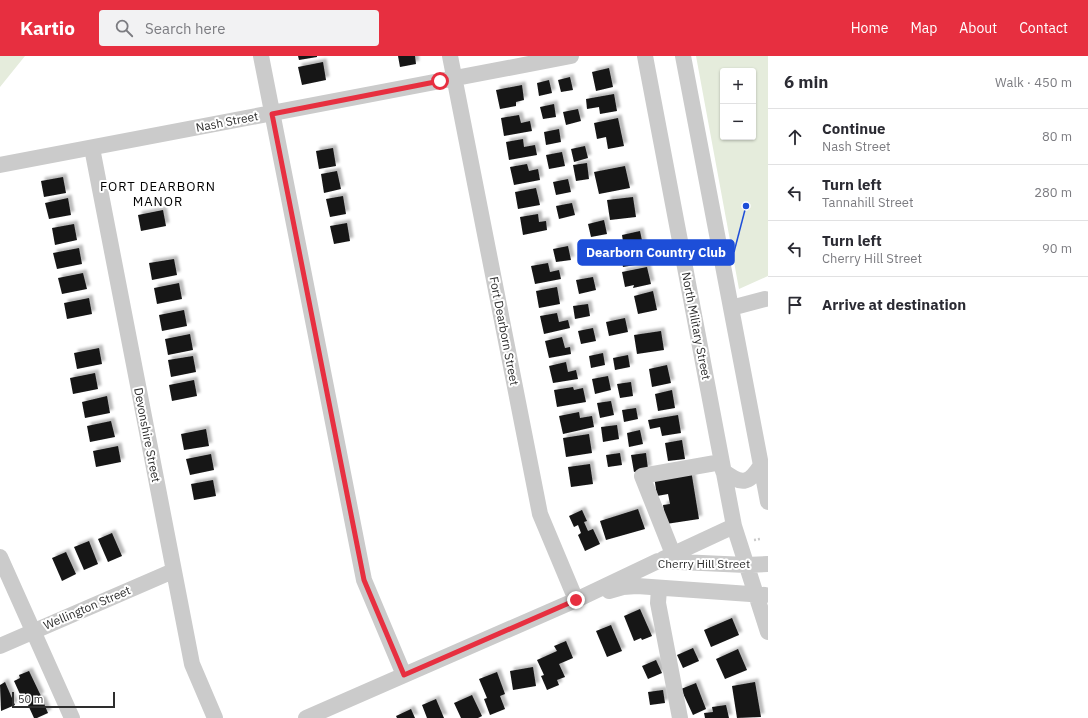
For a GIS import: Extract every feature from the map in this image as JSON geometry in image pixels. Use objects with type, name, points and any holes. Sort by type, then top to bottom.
[{"type":"street","points":[[261,56],[364,580],[404,675]]},
{"type":"street","name":"Fort Dearborn Street","points":[[450,56],[540,514],[576,600]]},
{"type":"street","name":"Nash Street","points":[[0,165],[571,56]]},
{"type":"street","name":"North Military Street","points":[[645,56],[734,526],[746,565],[762,595],[768,632]]},
{"type":"street","points":[[683,56],[768,502]]},
{"type":"street","name":"Devonshire Street","points":[[92,148],[192,664],[215,718]]},
{"type":"street","points":[[731,308],[765,298]]},
{"type":"street","points":[[673,554],[642,476],[722,467],[736,480],[745,482],[754,476],[764,475]]},
{"type":"street","points":[[658,561],[734,526]]},
{"type":"street","points":[[0,557],[72,718]]},
{"type":"street","name":"Cherry Hill Street","points":[[306,718],[576,600],[658,561],[746,565],[768,564]]},
{"type":"street","name":"Wellington Street","points":[[0,646],[173,571]]},
{"type":"street","name":"Cherry Hill Street","points":[[576,600],[623,587],[762,595]]},
{"type":"street","points":[[659,588],[658,603],[680,718]]},
{"type":"path","points":[[754,540],[760,539]]},
{"type":"green space","points":[[0,56],[25,56],[0,87]]},
{"type":"green space","points":[[696,56],[768,56],[768,276],[739,289]]},
{"type":"building","points":[[298,56],[317,56],[317,57],[299,60]]},
{"type":"building","points":[[398,56],[415,56],[416,64],[400,67]]},
{"type":"building","points":[[323,62],[326,80],[302,85],[298,67]]},
{"type":"building","points":[[609,68],[613,87],[596,91],[592,72]]},
{"type":"building","points":[[570,77],[573,90],[561,92],[558,80]]},
{"type":"building","points":[[549,80],[552,93],[539,96],[537,83]]},
{"type":"building","points":[[522,85],[524,100],[516,102],[516,106],[500,109],[496,90]]},
{"type":"building","points":[[614,94],[617,111],[600,114],[599,107],[587,109],[586,99]]},
{"type":"building","points":[[554,104],[556,117],[543,119],[540,107]]},
{"type":"building","points":[[578,109],[581,121],[566,125],[563,112]]},
{"type":"building","points":[[519,115],[521,123],[530,121],[532,131],[504,136],[501,118]]},
{"type":"building","points":[[618,118],[624,146],[608,149],[606,137],[597,139],[594,123]]},
{"type":"building","points":[[559,129],[561,142],[546,145],[544,132]]},
{"type":"building","points":[[523,139],[524,147],[535,145],[537,155],[509,160],[506,142]]},
{"type":"building","points":[[585,146],[588,158],[574,162],[571,149]]},
{"type":"building","points":[[333,148],[336,166],[319,169],[316,151]]},
{"type":"building","points":[[562,152],[565,166],[549,169],[546,155]]},
{"type":"building","points":[[587,163],[589,179],[576,181],[573,165]]},
{"type":"building","points":[[527,164],[529,171],[538,169],[540,180],[514,185],[510,167]]},
{"type":"building","points":[[625,166],[630,188],[599,194],[594,172]]},
{"type":"building","points":[[337,171],[341,189],[324,193],[321,174]]},
{"type":"building","points":[[63,177],[66,193],[44,197],[41,181]]},
{"type":"building","points":[[568,179],[571,192],[556,195],[553,182]]},
{"type":"building","points":[[536,188],[540,205],[518,209],[515,192]]},
{"type":"building","points":[[343,196],[346,214],[330,217],[326,199]]},
{"type":"building","points":[[633,197],[636,217],[610,220],[607,200]]},
{"type":"building","points":[[68,198],[71,215],[49,219],[45,203]]},
{"type":"building","points":[[572,203],[575,215],[559,219],[556,206]]},
{"type":"building","points":[[163,210],[166,226],[141,231],[138,215]]},
{"type":"building","points":[[538,214],[539,222],[546,221],[547,230],[523,235],[520,217]]},
{"type":"building","points":[[604,220],[607,234],[591,237],[588,224]]},
{"type":"building","points":[[347,223],[350,241],[334,244],[330,226]]},
{"type":"building","points":[[74,224],[77,240],[55,245],[52,228]]},
{"type":"building","points":[[640,231],[644,250],[639,251],[641,264],[623,267],[619,249],[624,248],[622,235]]},
{"type":"building","points":[[568,246],[571,260],[556,262],[553,249]]},
{"type":"building","points":[[79,248],[82,264],[57,269],[53,253]]},
{"type":"building","points":[[174,259],[177,275],[152,280],[149,263]]},
{"type":"building","points":[[548,263],[550,272],[559,270],[561,279],[535,284],[531,266]]},
{"type":"building","points":[[647,267],[651,284],[633,288],[634,285],[625,287],[622,272]]},
{"type":"building","points":[[83,273],[87,289],[62,294],[58,278]]},
{"type":"building","points":[[593,277],[596,290],[579,294],[576,280]]},
{"type":"building","points":[[179,283],[182,299],[157,304],[154,288]]},
{"type":"building","points":[[557,287],[560,304],[539,308],[536,291]]},
{"type":"building","points":[[653,291],[657,310],[638,314],[634,296]]},
{"type":"building","points":[[89,298],[92,314],[67,319],[64,303]]},
{"type":"building","points":[[588,304],[590,316],[575,319],[573,306]]},
{"type":"building","points":[[184,310],[187,326],[162,331],[159,315]]},
{"type":"building","points":[[557,313],[559,322],[568,320],[570,328],[544,334],[540,316]]},
{"type":"building","points":[[625,318],[628,332],[609,336],[606,322]]},
{"type":"building","points":[[593,328],[596,341],[581,344],[578,331]]},
{"type":"building","points":[[661,331],[664,350],[637,354],[634,335]]},
{"type":"building","points":[[190,334],[193,350],[168,355],[165,339]]},
{"type":"building","points":[[562,337],[565,348],[570,347],[571,354],[549,358],[545,341]]},
{"type":"building","points":[[99,348],[102,364],[77,369],[74,353]]},
{"type":"building","points":[[603,353],[605,365],[591,368],[589,356]]},
{"type":"building","points":[[628,355],[630,367],[615,370],[613,358]]},
{"type":"building","points":[[193,356],[196,372],[171,377],[168,360]]},
{"type":"building","points":[[566,362],[568,372],[576,370],[578,379],[553,383],[549,366]]},
{"type":"building","points":[[667,365],[671,383],[652,387],[649,369]]},
{"type":"building","points":[[95,373],[98,389],[73,394],[70,378]]},
{"type":"building","points":[[608,376],[611,390],[595,394],[592,379]]},
{"type":"building","points":[[194,380],[197,396],[172,401],[169,385]]},
{"type":"building","points":[[631,382],[633,396],[620,398],[617,384]]},
{"type":"building","points":[[573,387],[574,390],[583,388],[586,402],[557,407],[554,390]]},
{"type":"building","points":[[672,390],[675,408],[658,411],[655,394]]},
{"type":"building","points":[[107,396],[110,413],[85,418],[82,402]]},
{"type":"building","points":[[611,401],[614,415],[600,418],[597,403]]},
{"type":"building","points":[[636,408],[638,419],[624,422],[622,410]]},
{"type":"building","points":[[579,412],[580,418],[592,416],[594,427],[563,434],[559,416]]},
{"type":"building","points":[[678,415],[681,433],[662,436],[660,427],[650,429],[648,420]]},
{"type":"building","points":[[111,421],[115,437],[90,442],[87,426]]},
{"type":"building","points":[[617,425],[619,439],[603,442],[601,427]]},
{"type":"building","points":[[206,429],[209,446],[184,450],[181,434]]},
{"type":"building","points":[[640,430],[643,444],[629,447],[627,433]]},
{"type":"building","points":[[589,434],[592,453],[566,457],[563,438]]},
{"type":"building","points":[[682,440],[685,459],[668,461],[665,443]]},
{"type":"building","points":[[118,446],[121,462],[96,467],[93,451]]},
{"type":"building","points":[[620,453],[622,465],[608,467],[606,455]]},
{"type":"building","points":[[646,453],[648,469],[634,472],[631,455]]},
{"type":"building","points":[[211,454],[214,470],[190,475],[186,459]]},
{"type":"building","points":[[590,464],[593,484],[571,487],[568,467]]},
{"type":"building","points":[[691,470],[699,519],[666,524],[663,505],[670,504],[668,494],[657,496],[654,476]]},
{"type":"building","points":[[213,480],[216,496],[194,500],[191,484]]},
{"type":"building","points":[[638,509],[645,529],[606,540],[600,521]]},
{"type":"building","points":[[582,510],[587,521],[584,522],[588,531],[593,529],[600,544],[585,551],[578,535],[581,533],[578,525],[574,527],[569,516]]},
{"type":"building","points":[[112,533],[122,556],[108,562],[98,539]]},
{"type":"building","points":[[89,541],[98,564],[84,570],[74,547]]},
{"type":"building","points":[[66,552],[76,574],[62,581],[52,558]]},
{"type":"building","points":[[640,609],[652,636],[634,641],[624,616]]},
{"type":"building","points":[[732,618],[739,635],[711,647],[704,630]]},
{"type":"building","points":[[611,625],[622,651],[607,657],[596,631]]},
{"type":"building","points":[[566,641],[573,658],[559,664],[565,677],[557,680],[559,685],[547,690],[541,676],[544,675],[537,660],[557,651],[554,646]]},
{"type":"building","points":[[693,648],[699,661],[683,668],[677,655]]},
{"type":"building","points":[[738,649],[747,670],[725,679],[716,659]]},
{"type":"building","points":[[656,660],[662,673],[648,679],[642,666]]},
{"type":"building","points":[[533,667],[536,686],[513,690],[510,671]]},
{"type":"building","points":[[29,671],[41,696],[38,697],[40,700],[42,699],[48,713],[37,718],[34,718],[28,705],[30,704],[29,701],[24,703],[14,681],[20,678],[19,675]]},
{"type":"building","points":[[497,672],[505,694],[500,696],[505,709],[490,715],[484,699],[487,698],[479,679]]},
{"type":"building","points":[[5,682],[15,705],[1,711],[0,685]]},
{"type":"building","points":[[755,682],[761,717],[737,718],[732,686]]},
{"type":"building","points":[[696,683],[706,709],[693,715],[681,689]]},
{"type":"building","points":[[663,690],[665,703],[650,705],[648,692]]},
{"type":"building","points":[[472,695],[482,716],[478,718],[461,718],[454,703]]},
{"type":"building","points":[[436,699],[444,718],[427,718],[422,705]]},
{"type":"building","points":[[726,705],[729,718],[705,718],[704,713],[713,712],[712,707]]},
{"type":"building","points":[[411,709],[415,718],[397,718],[396,716]]},
{"type":"place","name":"Dearborn Country Club","points":[[746,206]]},
{"type":"district","name":"FORT DEARBORN MANOR","points":[[158,194]]},
{"type":"route","points":[[440,81],[272,114],[364,580],[404,675],[576,600]]}]
